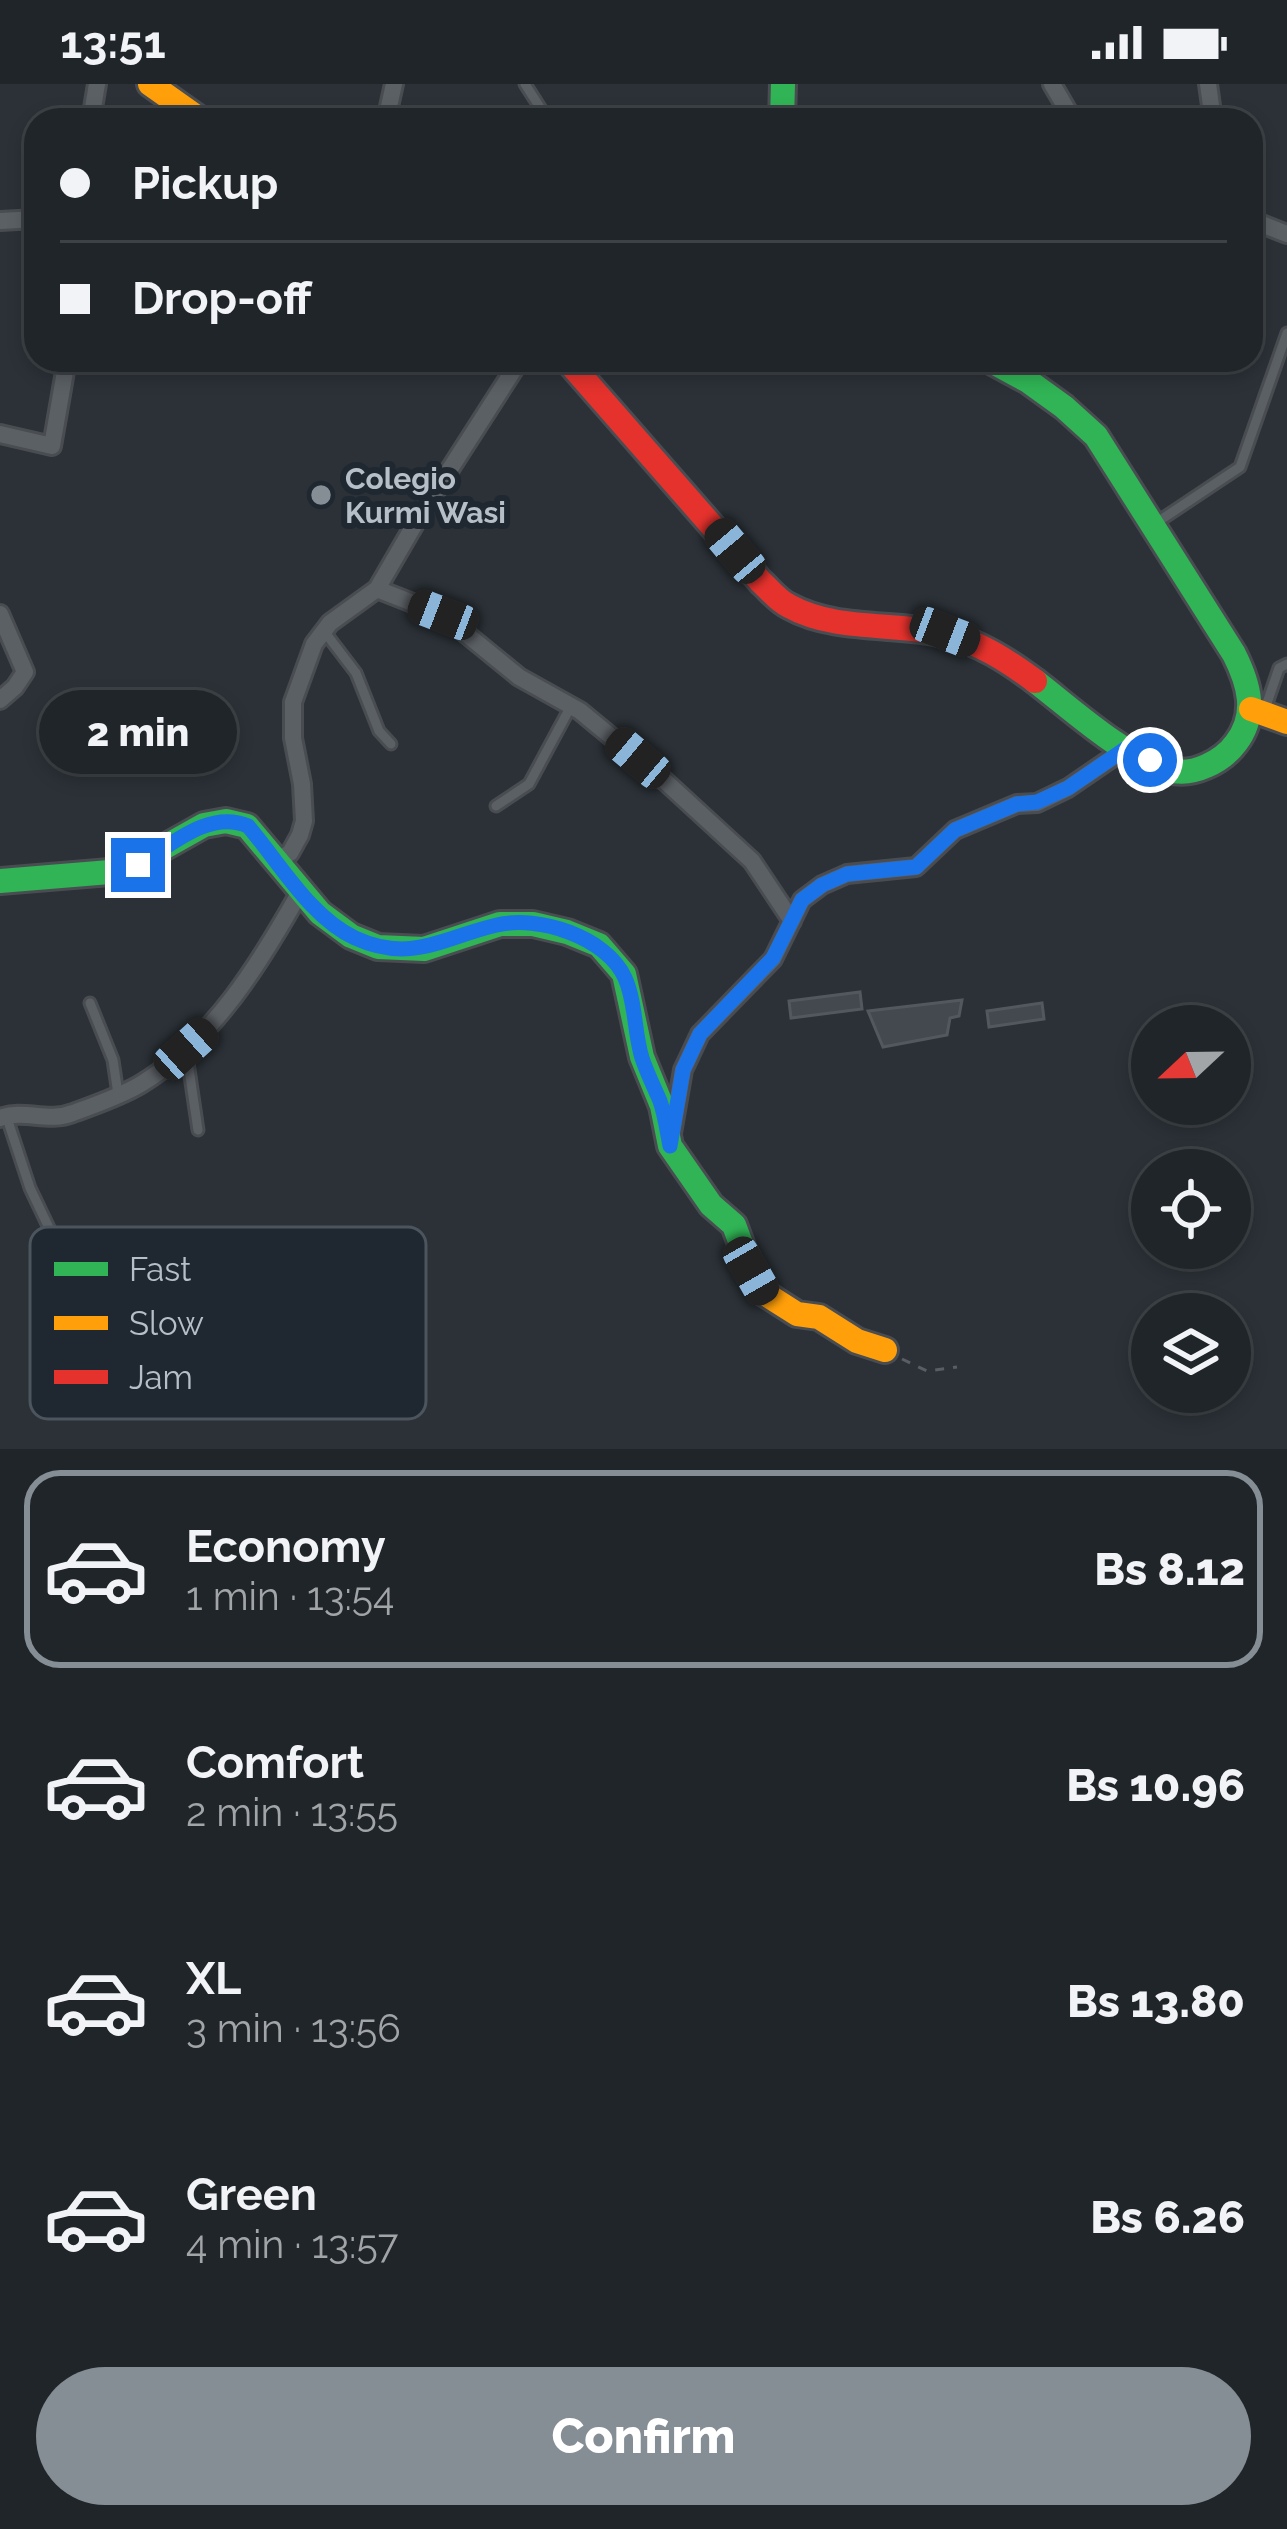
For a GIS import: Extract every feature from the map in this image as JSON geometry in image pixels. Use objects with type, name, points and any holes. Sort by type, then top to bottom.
[{"type":"main road","points":[[150,84],[184,108]]},
{"type":"main road","points":[[577,372],[761,582],[788,606],[823,618],[945,632],[986,648],[1026,672],[1125,749],[1174,771],[1224,758],[1268,714],[1236,654],[1096,436],[1064,407],[1011,372]]},
{"type":"main road","points":[[0,881],[122,871],[205,825],[235,820],[248,826],[320,913],[350,936],[378,946],[424,949],[500,924],[533,924],[599,945],[624,974],[641,1057],[662,1106],[670,1146],[711,1205],[734,1225],[764,1293],[797,1314],[819,1317],[857,1341],[885,1350]]},
{"type":"street","points":[[0,434],[52,446],[65,372]]},
{"type":"street","points":[[278,860],[290,854],[304,820],[292,739],[293,702],[314,644],[327,628],[377,590],[512,372]]},
{"type":"street","points":[[377,590],[443,615],[519,677],[571,706],[666,782],[752,861],[792,921]]},
{"type":"street","points":[[0,614],[25,673],[0,700]]},
{"type":"street","points":[[670,1146],[683,1070],[700,1034],[773,958],[802,900],[847,874],[916,867],[955,830],[1068,788],[1125,749]]},
{"type":"street","points":[[3,1117],[19,1113],[67,1116],[139,1085],[204,1032],[266,952],[300,892]]},
{"type":"lane","points":[[1152,526],[1240,467],[1287,333]]},
{"type":"lane","points":[[327,628],[327,635],[356,673],[379,731],[391,744]]},
{"type":"lane","points":[[1268,714],[1279,668],[1287,664]]},
{"type":"lane","points":[[496,806],[530,784],[571,706]]},
{"type":"lane","points":[[90,1004],[113,1060],[118,1094]]},
{"type":"lane","points":[[186,1049],[198,1130]]},
{"type":"lane","points":[[3,1117],[49,1227]]},
{"type":"path","points":[[885,1350],[927,1371],[957,1367]]},
{"type":"building","points":[[860,992],[862,1009],[791,1018],[789,1001]]},
{"type":"building","points":[[962,1000],[959,1016],[950,1018],[947,1035],[883,1047],[868,1011]]},
{"type":"building","points":[[1042,1003],[1044,1019],[989,1027],[987,1011]]},
{"type":"traffic: fast","points":[[782,108],[783,84]]},
{"type":"traffic: fast","points":[[1011,372],[1064,407],[1096,436],[1234,654],[1244,676],[1249,710],[1243,732],[1223,756],[1207,766],[1178,772],[1116,744],[1035,681]]},
{"type":"traffic: fast","points":[[0,881],[122,871],[204,825],[226,821],[247,826],[320,913],[351,936],[378,947],[424,949],[500,924],[533,924],[599,945],[624,974],[642,1057],[662,1106],[670,1146],[711,1205],[734,1225],[744,1252]]},
{"type":"traffic: slow","points":[[150,84],[184,108]]},
{"type":"traffic: slow","points":[[1251,709],[1287,722]]},
{"type":"traffic: slow","points":[[744,1252],[764,1293],[797,1314],[819,1317],[857,1341],[885,1350]]},
{"type":"traffic: jam","points":[[577,372],[785,604],[826,620],[958,637],[1035,681]]},
{"type":"place","name":"Colegio Kurmi Wasi","points":[[321,495]]},
{"type":"route","points":[[138,865],[205,825],[235,820],[248,826],[320,913],[350,936],[378,946],[424,949],[500,924],[533,924],[599,945],[624,974],[641,1057],[662,1106],[670,1146],[683,1070],[700,1034],[773,958],[802,900],[847,874],[916,867],[955,830],[1068,788],[1125,749],[1150,760]]}]
